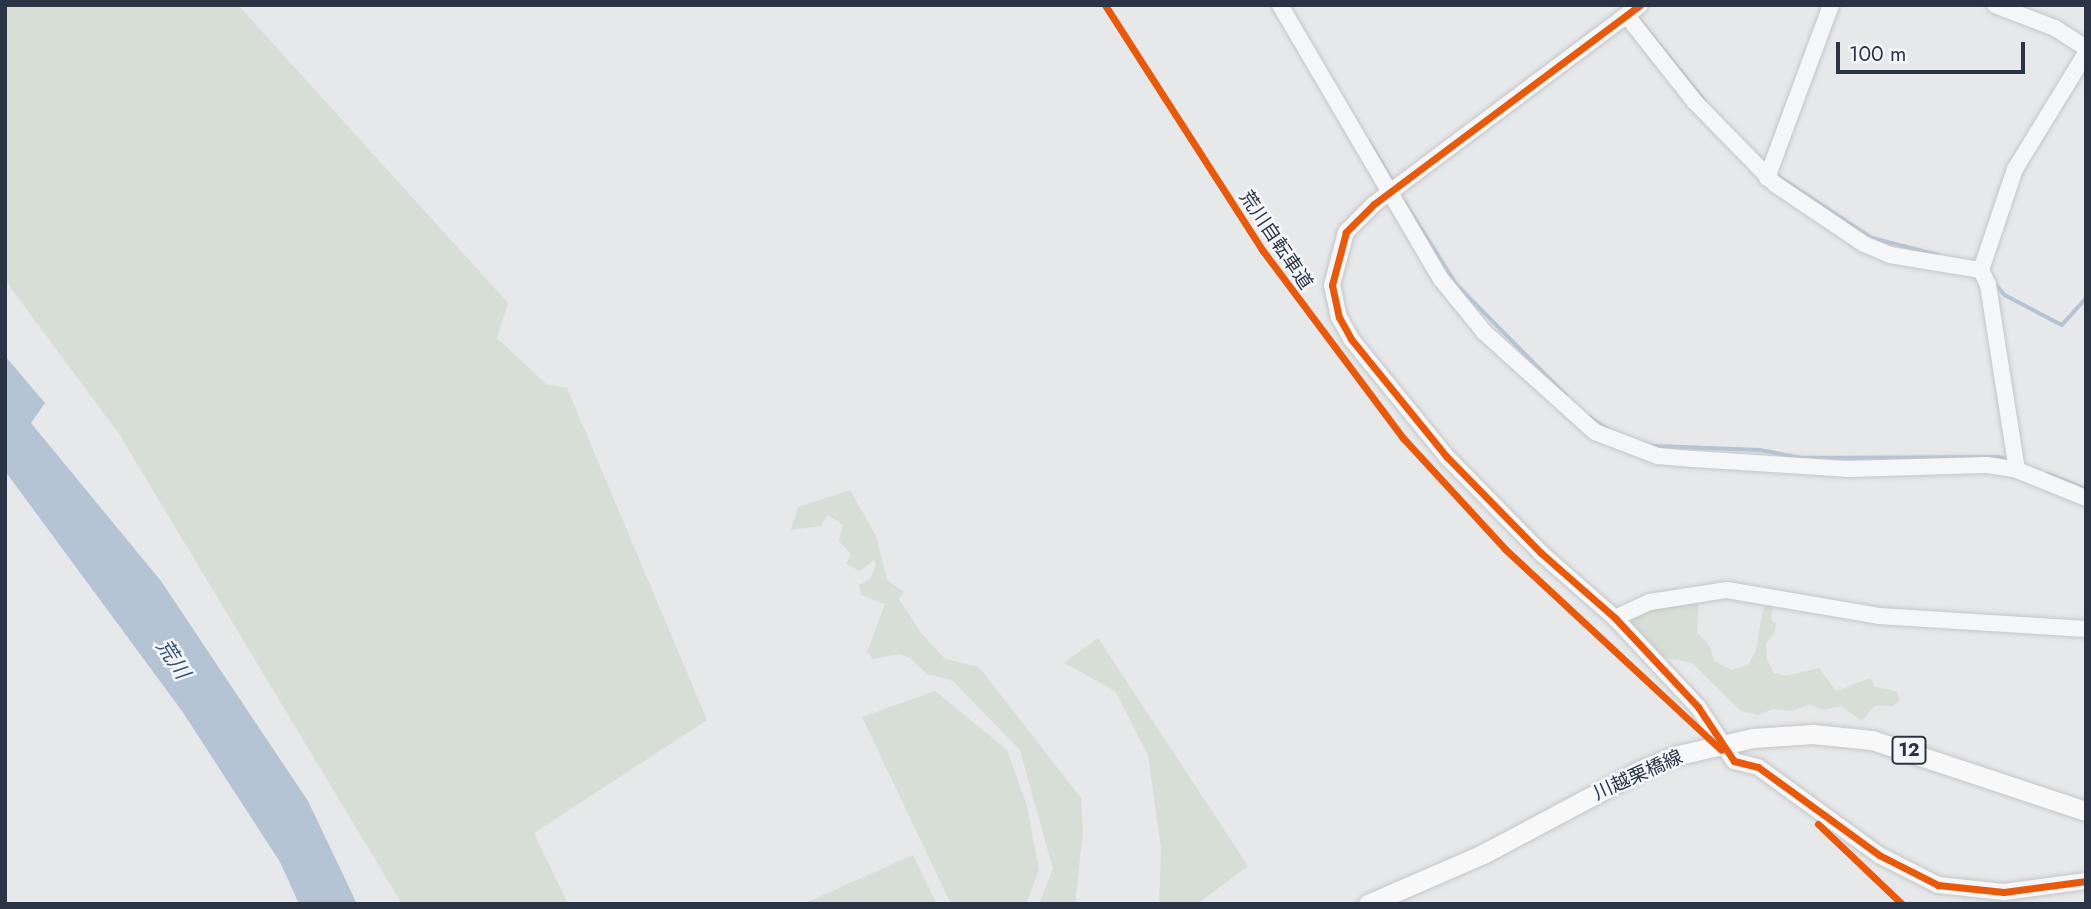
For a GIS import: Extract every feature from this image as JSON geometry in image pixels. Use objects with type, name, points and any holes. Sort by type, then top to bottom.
[{"type":"main road","name":"川越栗橋線","points":[[1368,904],[1483,854],[1641,770],[1725,743],[1813,733],[1872,740],[2086,811]]},
{"type":"street","points":[[1280,5],[1441,279],[1484,332],[1595,432],[1612,441],[1658,456],[1796,467],[1937,470],[1987,465],[2017,470],[2086,498]]},
{"type":"street","points":[[1640,5],[1508,101],[1356,222],[1340,244],[1332,285],[1339,317],[1351,340],[1447,457],[1541,553],[1615,618],[1725,743],[1734,761],[1769,774],[1878,855],[1938,885],[2004,892],[2086,881]]},
{"type":"street","points":[[1767,178],[1832,5]]},
{"type":"street","points":[[1995,5],[2055,29],[2086,50],[2015,169],[1981,270],[1987,285],[2017,470]]},
{"type":"street","points":[[1627,16],[1695,102],[1767,178],[1864,244],[1890,255],[1981,270]]},
{"type":"street","points":[[1615,618],[1650,601],[1727,590],[1879,616],[2086,629]]},
{"type":"shaded area","points":[[5,5],[238,5],[508,303],[497,338],[546,384],[567,388],[707,720],[534,833],[568,904],[402,904],[119,434],[5,280]]},
{"type":"shaded area","points":[[850,490],[876,536],[887,580],[904,592],[899,599],[921,633],[945,659],[979,667],[1081,798],[1083,831],[1075,904],[1039,904],[1053,869],[1020,750],[953,681],[927,674],[910,658],[899,654],[873,659],[867,652],[885,604],[861,595],[859,585],[870,579],[876,566],[874,560],[860,571],[846,564],[851,554],[839,541],[843,525],[828,515],[821,526],[791,530],[798,507]]},
{"type":"shaded area","points":[[1699,599],[1697,632],[1710,647],[1714,661],[1732,670],[1748,665],[1756,651],[1763,609],[1768,604],[1773,608],[1771,620],[1776,623],[1775,633],[1766,643],[1767,659],[1774,673],[1786,676],[1819,668],[1836,691],[1870,678],[1875,687],[1896,691],[1900,700],[1893,706],[1874,706],[1862,721],[1841,706],[1823,710],[1809,704],[1793,711],[1773,709],[1758,715],[1741,711],[1692,663],[1661,657],[1631,626],[1630,616],[1650,608]]},
{"type":"shaded area","points":[[1098,638],[1248,866],[1197,904],[1159,904],[1161,849],[1148,755],[1115,691],[1064,663]]},
{"type":"shaded area","points":[[935,691],[1007,750],[1027,806],[1039,870],[1026,904],[951,904],[862,717]]},
{"type":"shaded area","points":[[913,855],[937,904],[803,904]]},
{"type":"water","name":"荒川","points":[[5,356],[45,403],[31,423],[161,581],[308,801],[357,904],[299,904],[280,862],[182,711],[5,471]]},
{"type":"waterway","points":[[1635,14],[1705,101]]},
{"type":"waterway","points":[[1369,141],[1394,183]]},
{"type":"waterway","points":[[1775,174],[1872,238],[1938,255]]},
{"type":"waterway","points":[[1403,199],[1457,285],[1567,396]]},
{"type":"waterway","points":[[1994,282],[2005,295],[2062,325],[2086,298]]},
{"type":"waterway","points":[[1588,416],[1608,429]]},
{"type":"waterway","points":[[1654,446],[1760,450],[1802,458],[1999,457],[2012,461]]},
{"type":"waterway","points":[[2048,474],[2086,489]]},
{"type":"cycle path","name":"荒川自転車道","points":[[1105,5],[1263,251],[1403,438],[1505,549],[1721,750]]},
{"type":"cycle path","points":[[1640,5],[1374,204],[1346,232],[1332,285],[1339,317],[1351,339],[1447,457],[1541,553],[1615,618],[1698,707],[1734,761],[1758,767],[1879,855],[1938,885],[2004,892],[2086,881]]},
{"type":"cycle path","points":[[1818,824],[1902,904]]}]
